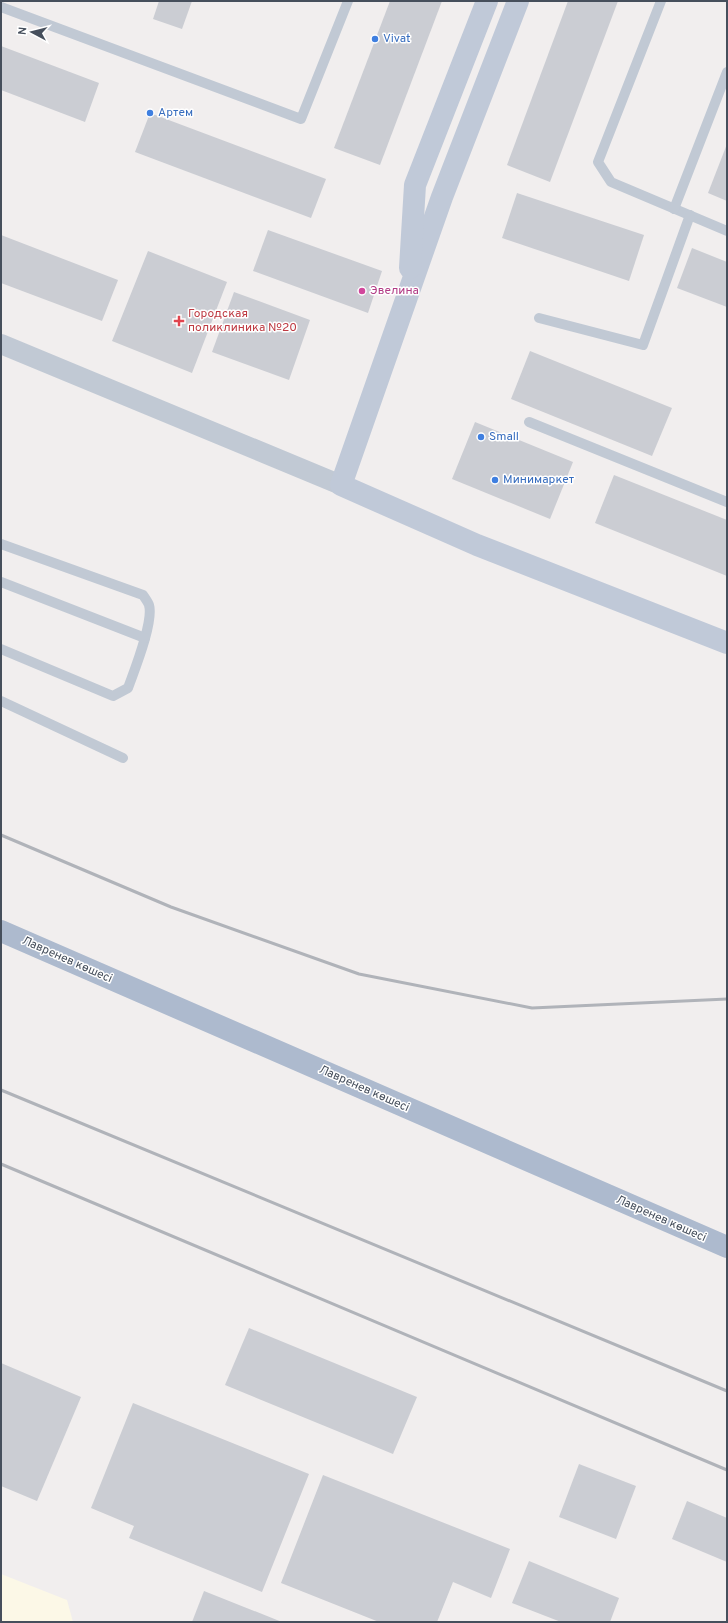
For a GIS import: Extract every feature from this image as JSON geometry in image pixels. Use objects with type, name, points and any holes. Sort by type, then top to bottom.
[{"type":"main road","name":"Лавренев көшесі","points":[[1,931],[727,1247]]},
{"type":"street","points":[[408,297],[415,185],[487,1]]},
{"type":"street","points":[[341,486],[442,197],[518,1]]},
{"type":"street","points":[[1,344],[341,486],[477,545],[727,642]]},
{"type":"lane","points":[[1,7],[301,119],[348,1]]},
{"type":"lane","points":[[661,1],[598,162],[611,182],[727,231]]},
{"type":"lane","points":[[674,208],[727,72]]},
{"type":"lane","points":[[539,318],[643,345],[690,215]]},
{"type":"lane","points":[[529,422],[727,502]]},
{"type":"lane","points":[[1,544],[143,595],[150,606],[150,618],[143,648],[128,688],[113,696],[1,649]]},
{"type":"lane","points":[[1,582],[145,638]]},
{"type":"lane","points":[[1,701],[123,758]]},
{"type":"shaded area","points":[[1,1574],[67,1600],[73,1622],[1,1622]]},
{"type":"building","points":[[159,1],[192,1],[182,29],[153,19]]},
{"type":"building","points":[[390,1],[442,1],[380,165],[334,148]]},
{"type":"building","points":[[568,1],[618,1],[550,182],[507,165]]},
{"type":"building","points":[[1,46],[99,83],[85,122],[1,90]]},
{"type":"building","points":[[150,113],[326,179],[311,218],[135,152]]},
{"type":"building","points":[[727,144],[727,201],[708,193]]},
{"type":"building","points":[[517,193],[644,235],[629,281],[502,238]]},
{"type":"building","points":[[268,230],[382,271],[368,313],[253,271]]},
{"type":"building","points":[[1,235],[118,280],[102,321],[1,283]]},
{"type":"building","points":[[692,248],[727,262],[727,307],[677,288]]},
{"type":"building","points":[[148,251],[227,282],[192,373],[112,341]]},
{"type":"building","points":[[234,292],[310,320],[289,380],[212,352]]},
{"type":"building","points":[[530,351],[672,408],[652,456],[511,399]]},
{"type":"building","points":[[475,422],[573,462],[550,519],[452,479]]},
{"type":"building","points":[[614,475],[727,520],[727,576],[595,523]]},
{"type":"building","points":[[249,1328],[417,1397],[393,1454],[225,1385]]},
{"type":"building","points":[[1,1363],[81,1397],[37,1501],[1,1486]]},
{"type":"building","points":[[133,1403],[309,1474],[262,1592],[129,1538],[134,1526],[91,1508]]},
{"type":"building","points":[[579,1464],[636,1486],[616,1539],[559,1517]]},
{"type":"building","points":[[323,1475],[510,1549],[491,1598],[453,1582],[437,1622],[379,1622],[281,1583]]},
{"type":"building","points":[[687,1501],[727,1518],[727,1562],[672,1539]]},
{"type":"building","points":[[529,1561],[619,1598],[610,1622],[561,1622],[512,1603]]},
{"type":"building","points":[[204,1591],[282,1622],[192,1622]]},
{"type":"railway","points":[[1,835],[171,907],[359,974],[532,1008],[727,999]]},
{"type":"railway","points":[[1,1090],[727,1391]]},
{"type":"railway","points":[[1,1164],[727,1470]]},
{"type":"place","name":"Vivat","points":[[375,39]]},
{"type":"place","name":"Артем","points":[[150,113]]},
{"type":"place","name":"Эвелина","points":[[362,291]]},
{"type":"place","name":"Городская поликлиника №20","points":[[179,321]]},
{"type":"place","name":"Small","points":[[481,437]]},
{"type":"place","name":"Минимаркет","points":[[495,480]]}]
